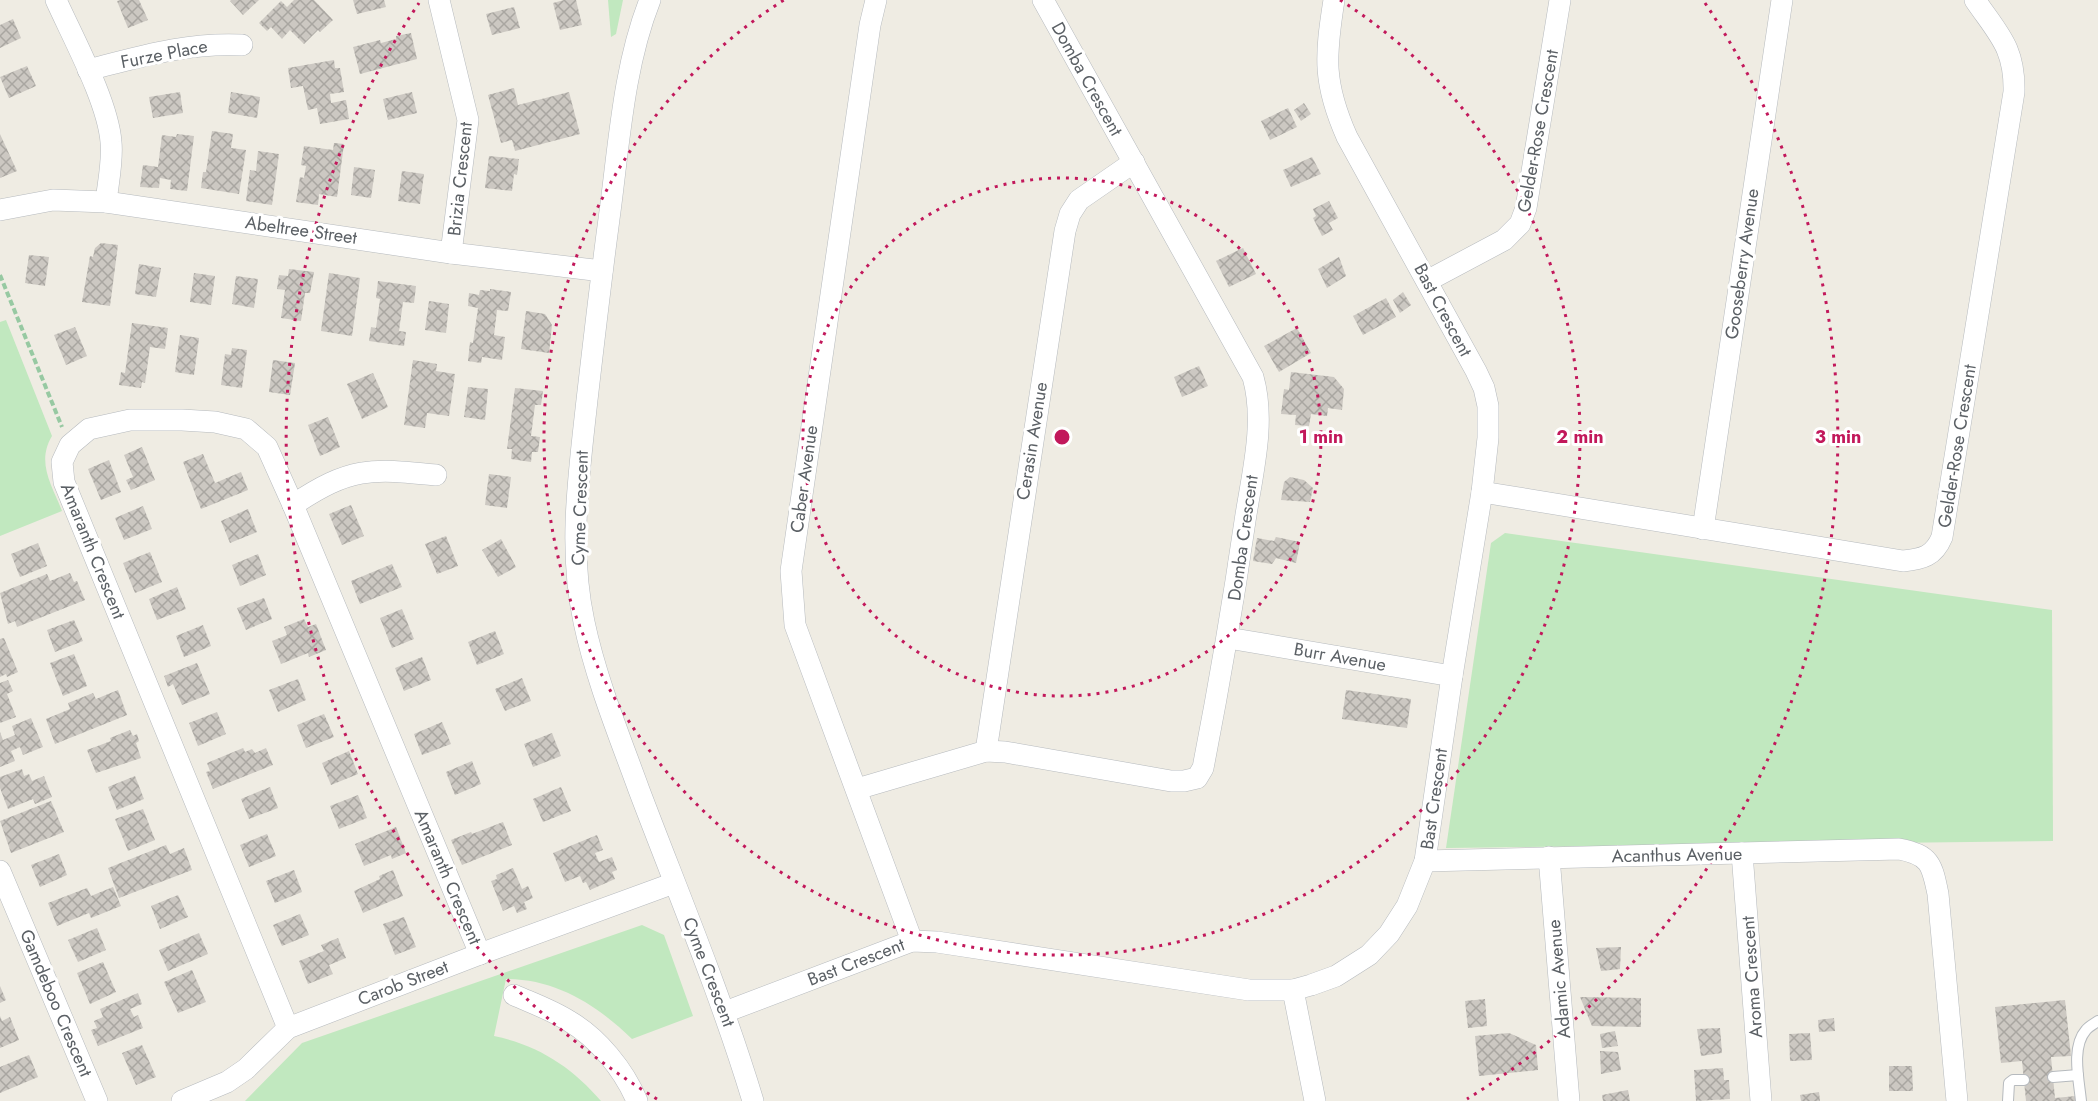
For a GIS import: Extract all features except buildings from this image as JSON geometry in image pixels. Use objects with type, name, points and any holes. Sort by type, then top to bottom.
[{"type":"street","points":[[56,0],[104,111],[111,142],[106,202]]},
{"type":"street","name":"Brizia Crescent","points":[[440,0],[468,120],[451,253]]},
{"type":"street","name":"Cyme Crescent","points":[[650,0],[642,20],[629,78],[602,272],[578,481],[574,548],[584,622],[597,670],[621,742],[725,1012],[753,1101]]},
{"type":"street","name":"Caber Avenue","points":[[876,0],[870,25],[791,571],[795,625],[912,940]]},
{"type":"street","name":"Domba Crescent","points":[[857,789],[986,751],[1005,752],[1171,781],[1197,778],[1203,768],[1228,638],[1258,432],[1258,394],[1253,377],[1043,0]]},
{"type":"street","name":"Bast Crescent","points":[[725,1012],[912,940],[1249,990],[1293,990],[1336,976],[1368,955],[1389,934],[1407,906],[1425,861],[1482,492],[1488,438],[1488,406],[1484,388],[1338,117],[1327,72],[1327,46],[1334,0]]},
{"type":"street","name":"Gelder-Rose Crescent","points":[[1427,281],[1504,240],[1520,224],[1526,208],[1560,0]]},
{"type":"street","name":"Gooseberry Avenue","points":[[1703,529],[1782,0]]},
{"type":"street","name":"Gelder-Rose Crescent","points":[[1482,492],[1903,561],[1928,557],[1937,549],[1942,537],[2014,92],[2012,59],[2005,43],[1975,0]]},
{"type":"street","name":"Furze Place","points":[[88,70],[195,45],[242,45]]},
{"type":"street","name":"Cerasin Avenue","points":[[986,751],[1065,231],[1070,214],[1079,200],[1134,162]]},
{"type":"street","name":"Abeltree Street","points":[[0,210],[54,200],[106,202],[451,253],[602,272]]},
{"type":"street","name":"Amaranth Crescent","points":[[288,1028],[64,482],[62,462],[70,445],[89,429],[130,420],[215,422],[246,429],[267,447],[480,954]]},
{"type":"street","points":[[293,505],[326,484],[352,474],[393,471],[436,475]]},
{"type":"street","name":"Burr Avenue","points":[[1228,638],[1452,676]]},
{"type":"street","name":"Acanthus Avenue","points":[[1425,861],[1899,849],[1918,853],[1926,860],[1935,876],[1938,894],[1957,1101]]},
{"type":"street","name":"Aroma Crescent","points":[[1743,853],[1761,1101]]},
{"type":"street","name":"Adamic Avenue","points":[[1549,857],[1569,1101]]},
{"type":"street","name":"Gamdeboo Crescent","points":[[0,871],[97,1101]]},
{"type":"street","name":"Carob Street","points":[[182,1101],[226,1082],[246,1069],[288,1028],[674,883]]},
{"type":"street","points":[[1293,990],[1316,1101]]},
{"type":"street","points":[[514,995],[570,1021],[600,1045],[619,1069],[637,1101]]},
{"type":"lane","points":[[2081,1101],[2078,1075],[2080,1040],[2086,1030],[2098,1021]]},
{"type":"lane","points":[[2053,1077],[2078,1075]]},
{"type":"lane","points":[[2008,1101],[2009,1083],[2013,1080],[2024,1080]]},
{"type":"path","points":[[0,275],[70,445]]},
{"type":"green space","points":[[608,0],[623,0],[616,34],[611,37]]},
{"type":"green space","points":[[6,320],[52,436],[47,446],[45,465],[62,511],[0,536],[0,322]]},
{"type":"green space","points":[[1505,533],[2052,610],[2053,841],[1446,848],[1491,543]]},
{"type":"green space","points":[[642,925],[664,935],[693,1016],[632,1039],[605,1015],[575,996],[542,984],[506,979],[494,1036],[525,1045],[553,1059],[578,1078],[601,1101],[245,1101],[302,1043]]}]
